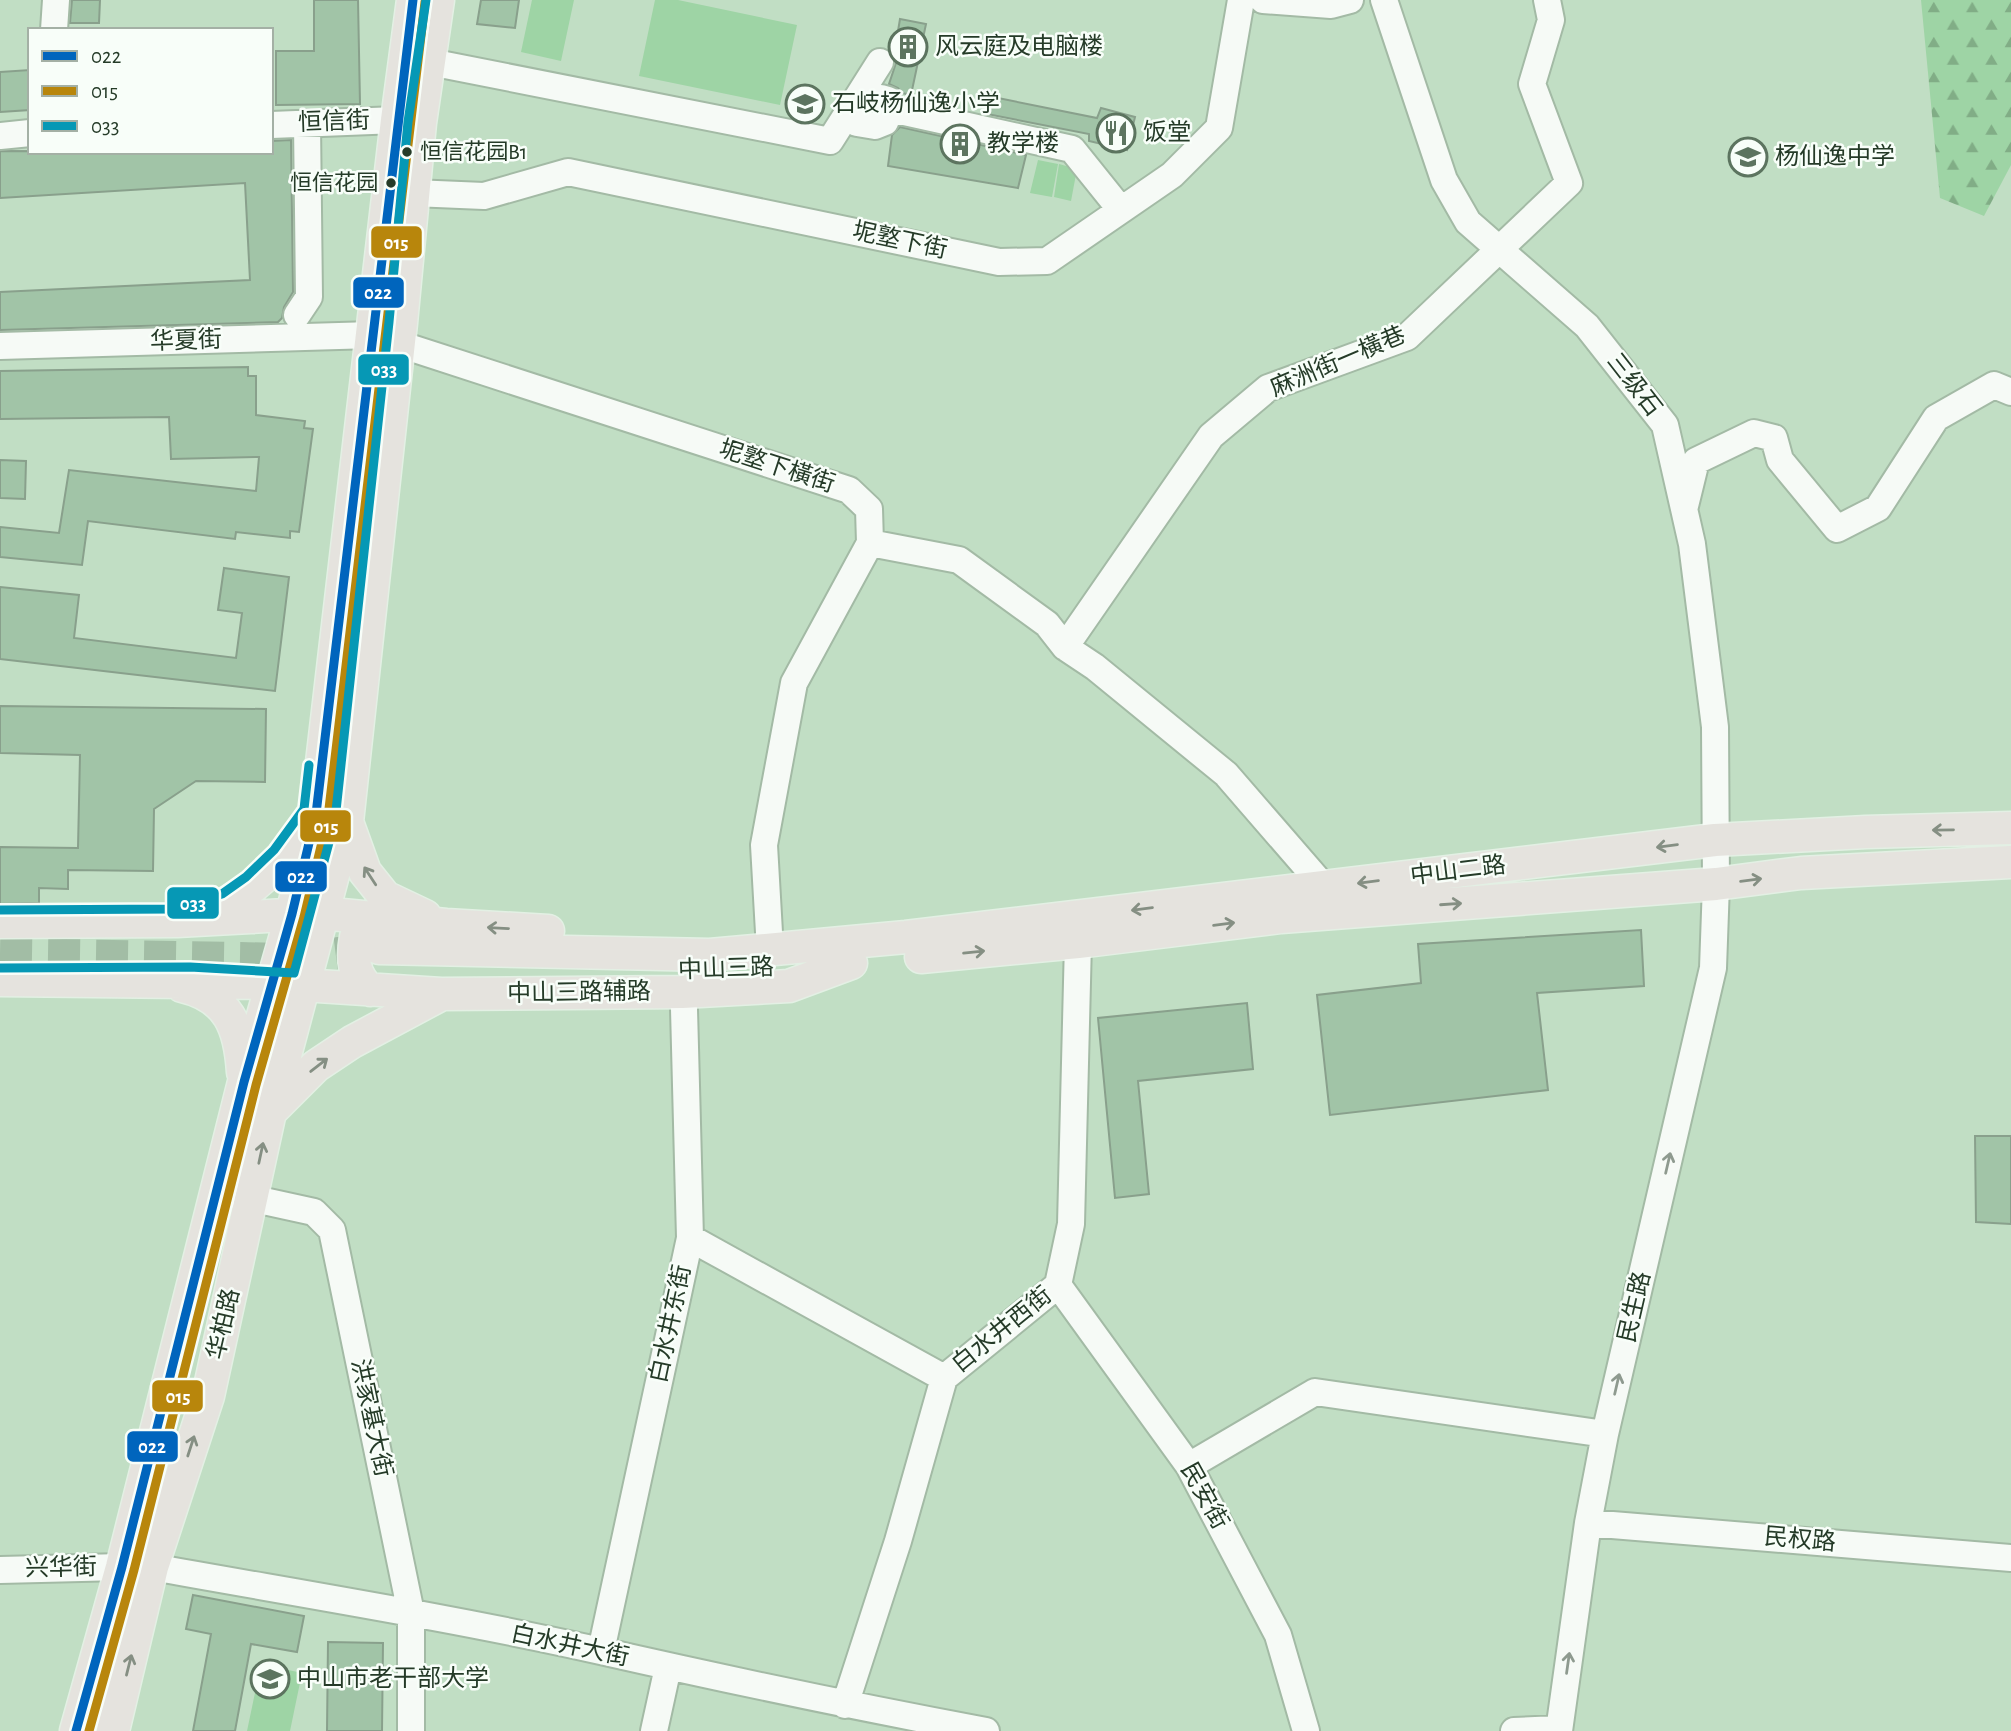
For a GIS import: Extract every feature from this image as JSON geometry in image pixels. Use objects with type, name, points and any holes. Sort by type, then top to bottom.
[{"type":"main road","points":[[307,914],[347,822],[386,340],[397,120],[413,0]]},
{"type":"main road","points":[[307,914],[316,814],[386,340],[413,193],[438,0]]},
{"type":"main road","points":[[177,921],[228,905],[254,886],[283,858],[316,814]]},
{"type":"main road","points":[[347,822],[365,872],[385,897],[446,925]]},
{"type":"main road","name":"中山二路","points":[[906,948],[1324,887],[1715,840],[2011,828]]},
{"type":"main road","name":"中山二路","points":[[906,948],[1078,942],[1281,917],[1716,884],[1801,873],[2011,862]]},
{"type":"main road","points":[[0,922],[177,921],[307,914],[666,937],[710,954]]},
{"type":"main road","name":"华柏路","points":[[113,1731],[137,1567],[218,1191],[244,1082],[272,983],[307,914]]},
{"type":"main road","name":"华柏路","points":[[76,1731],[137,1567],[208,1396],[270,1112],[303,986],[307,914]]},
{"type":"main road","points":[[376,969],[361,982],[354,967],[356,937],[370,927],[394,921]]},
{"type":"main road","name":"中山三路","points":[[376,969],[770,950],[906,948]]},
{"type":"main road","name":"中山三路","points":[[376,969],[710,971],[850,963],[906,948]]},
{"type":"main road","name":"中山三路辅路","points":[[153,980],[303,986],[376,969],[441,994],[682,992],[789,986],[850,963]]},
{"type":"main road","points":[[0,980],[153,980],[201,991],[219,1003],[242,1042],[244,1082]]},
{"type":"main road","points":[[270,1112],[316,1066],[352,1041],[441,994]]},
{"type":"street","points":[[54,28],[56,0]]},
{"type":"street","name":"坭墪下街","points":[[413,193],[484,196],[568,172],[999,262],[1046,261],[1172,176],[1219,128],[1241,0]]},
{"type":"street","points":[[1263,0],[1331,5],[1350,0]]},
{"type":"street","name":"三级石","points":[[1384,0],[1444,180],[1468,222],[1587,326],[1665,425],[1692,544],[1714,727],[1716,884]]},
{"type":"street","name":"麻洲街一橫巷","points":[[1065,647],[1211,436],[1268,388],[1407,337],[1569,183],[1532,84],[1551,20],[1547,0]]},
{"type":"street","points":[[430,61],[830,141],[880,62]]},
{"type":"street","points":[[855,100],[857,122],[874,126],[885,122],[891,108],[1072,149],[1121,210]]},
{"type":"street","name":"恒信街","points":[[273,125],[397,120]]},
{"type":"street","points":[[297,315],[309,297],[307,123]]},
{"type":"street","points":[[0,136],[28,134]]},
{"type":"street","name":"华夏街","points":[[0,346],[386,340]]},
{"type":"street","name":"坭墪下橫街","points":[[386,340],[849,490],[869,509],[870,543]]},
{"type":"street","points":[[1684,511],[1696,461],[1754,433],[1774,438],[1780,460],[1837,529],[1878,508],[1936,418],[1993,385],[2011,392]]},
{"type":"street","points":[[770,950],[764,845],[794,684],[870,543],[958,560],[1046,624],[1065,647],[1095,667],[1226,774],[1324,887]]},
{"type":"street","name":"民生路","points":[[1558,1730],[1588,1523],[1605,1434],[1713,968],[1716,884]]},
{"type":"street","name":"白水井西街","points":[[845,1705],[898,1541],[944,1378],[1058,1285],[1071,1224],[1078,942]]},
{"type":"street","name":"白水井东街","points":[[601,1651],[690,1238],[682,992]]},
{"type":"street","name":"洪家基大街","points":[[218,1191],[314,1212],[332,1230],[411,1613],[411,1731]]},
{"type":"street","points":[[690,1238],[944,1378]]},
{"type":"street","name":"民安街","points":[[1058,1285],[1189,1466],[1279,1635],[1306,1731]]},
{"type":"street","points":[[1189,1466],[1315,1392],[1605,1434]]},
{"type":"street","name":"民权路","points":[[1588,1523],[2011,1558]]},
{"type":"street","name":"兴华街","points":[[0,1570],[137,1567]]},
{"type":"street","name":"白水井大街","points":[[137,1567],[411,1613],[601,1651],[845,1705],[986,1731]]},
{"type":"street","points":[[654,1731],[668,1667]]},
{"type":"street","points":[[1514,1731],[1558,1730]]},
{"type":"green space","points":[[532,0],[574,0],[561,61],[521,52]]},
{"type":"green space","points":[[655,0],[678,0],[797,25],[780,105],[639,76]]},
{"type":"green space","points":[[1921,0],[2011,0],[2011,165],[1984,216],[1940,198]]},
{"type":"green space","points":[[1038,160],[1058,164],[1052,197],[1030,193]]},
{"type":"green space","points":[[1059,164],[1077,169],[1071,201],[1054,197]]},
{"type":"green space","points":[[261,1664],[302,1673],[290,1731],[247,1731]]},
{"type":"building","points":[[72,0],[100,0],[99,23],[70,23]]},
{"type":"building","points":[[314,0],[358,0],[360,104],[276,105],[276,51],[314,51]]},
{"type":"building","points":[[481,0],[519,0],[515,28],[477,24]]},
{"type":"building","name":"风云庭及电脑楼","points":[[900,19],[926,24],[911,95],[902,93],[889,84],[896,63],[894,55]]},
{"type":"building","points":[[28,70],[28,110],[0,112],[0,72]]},
{"type":"building","points":[[988,96],[1097,118],[1101,108],[1135,117],[1127,150],[1089,141],[1089,134],[987,114]]},
{"type":"building","points":[[900,127],[1026,155],[1018,188],[888,166],[892,135]]},
{"type":"building","points":[[291,140],[293,292],[278,322],[0,330],[0,292],[250,280],[245,183],[0,198],[0,151],[28,151],[28,154],[273,154],[273,141]]},
{"type":"building","points":[[248,367],[248,376],[256,376],[256,415],[305,421],[304,428],[313,429],[299,532],[290,531],[290,538],[236,532],[235,539],[88,521],[82,565],[0,557],[0,527],[59,533],[69,470],[256,491],[259,457],[171,459],[169,417],[0,419],[0,371]]},
{"type":"building","points":[[0,460],[26,461],[25,499],[0,498]]},
{"type":"building","points":[[224,568],[289,577],[275,691],[0,659],[0,587],[79,595],[74,638],[236,658],[242,613],[218,610]]},
{"type":"building","points":[[0,706],[266,709],[265,782],[196,781],[154,809],[153,871],[68,870],[68,889],[39,888],[39,903],[0,904],[0,847],[78,848],[80,755],[0,753]]},
{"type":"building","points":[[1641,930],[1644,986],[1537,993],[1548,1090],[1330,1115],[1317,995],[1421,983],[1418,944]]},
{"type":"building","points":[[1247,1003],[1253,1069],[1138,1081],[1149,1194],[1115,1198],[1098,1018]]},
{"type":"building","points":[[1975,1136],[2011,1136],[2011,1224],[1976,1222]]},
{"type":"building","points":[[193,1595],[304,1616],[297,1652],[251,1644],[235,1731],[193,1731],[211,1634],[186,1629]]},
{"type":"building","points":[[328,1642],[383,1643],[382,1731],[327,1731]]},
{"type":"tunnel","points":[[0,954],[292,959],[379,948]]},
{"type":"transit line","name":"022","points":[[76,1731],[122,1567],[244,1082],[292,914],[316,814],[413,0]]},
{"type":"transit line","name":"033","points":[[0,968],[190,967],[294,973],[335,820],[408,122],[426,0]]},
{"type":"transit line","name":"015","points":[[89,1731],[134,1570],[256,1085],[304,917],[328,817],[425,2]]},
{"type":"transit line","name":"033","points":[[0,910],[175,909],[222,894],[246,877],[274,850],[304,809],[309,765]]},
{"type":"place","name":"风云庭及电脑楼","points":[[908,47]]},
{"type":"place","name":"石岐杨仙逸小学","points":[[805,104]]},
{"type":"place","name":"饭堂","points":[[1116,133]]},
{"type":"place","name":"教学楼","points":[[960,144]]},
{"type":"place","name":"恒信花园B1","points":[[407,152]]},
{"type":"place","name":"杨仙逸中学","points":[[1748,157]]},
{"type":"place","name":"恒信花园","points":[[391,183]]},
{"type":"place","name":"中山市老干部大学","points":[[270,1679]]}]
